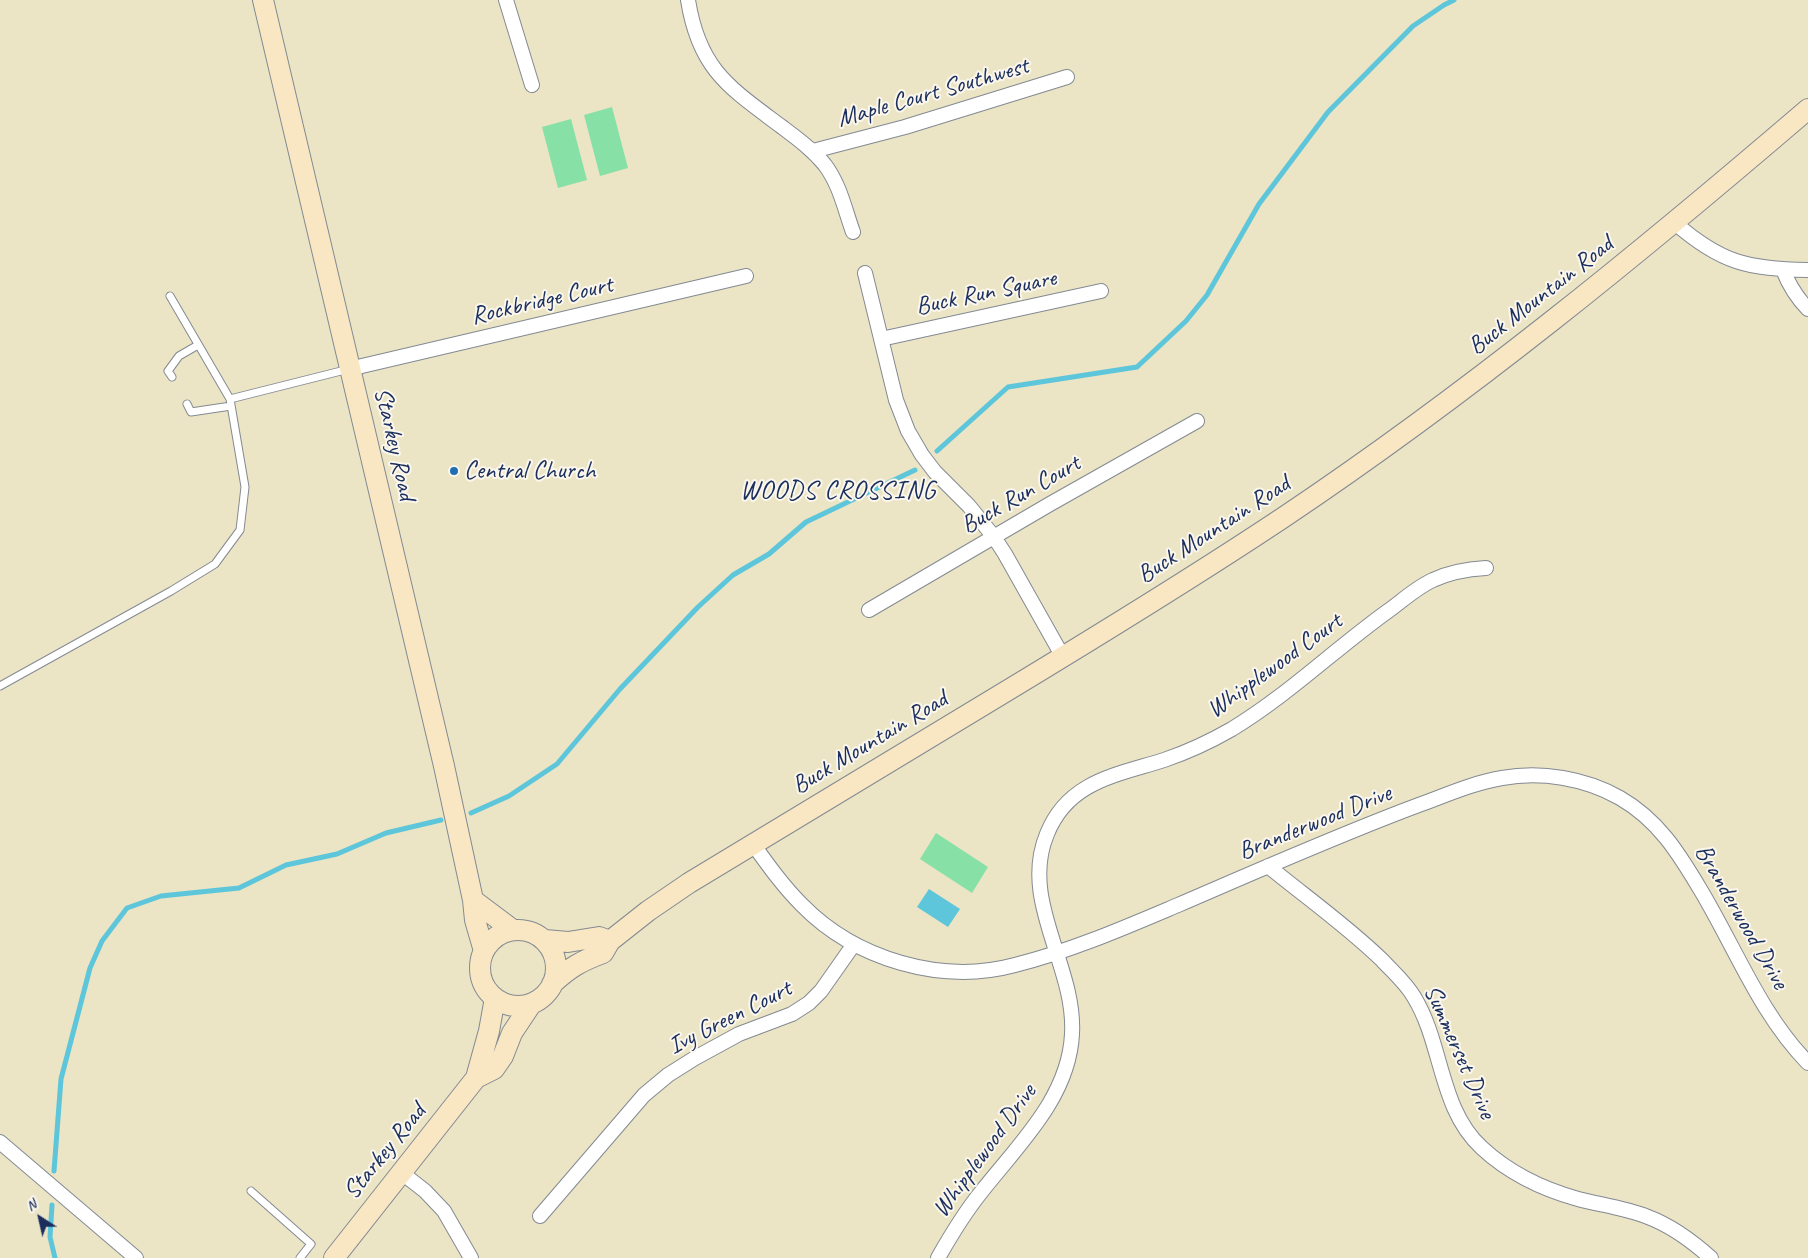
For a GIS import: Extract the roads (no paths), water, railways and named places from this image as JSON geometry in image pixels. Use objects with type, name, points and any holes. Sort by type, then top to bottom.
[{"type":"main road","name":"Starkey Road","points":[[263,0],[442,758],[473,900],[475,920],[484,951]]},
{"type":"main road","name":"Buck Mountain Road","points":[[552,984],[582,960],[603,953],[610,941],[648,911],[689,883],[1121,622],[1285,517],[1427,417],[1542,330],[1675,223],[1808,109]]},
{"type":"main road","points":[[473,900],[513,930]]},
{"type":"main road","points":[[545,940],[552,950],[556,961],[556,973],[552,984],[540,999],[519,1006],[506,1004],[495,998],[486,989],[481,977],[480,964],[484,951],[491,941],[501,933],[513,930],[530,932],[545,940],[568,942],[599,937],[610,941]]},
{"type":"main road","name":"Starkey Road","points":[[334,1258],[476,1078],[489,1031],[495,998]]},
{"type":"main road","name":"Starkey Road","points":[[476,1078],[494,1070],[512,1033],[532,1003]]},
{"type":"street","points":[[506,0],[532,85]]},
{"type":"street","points":[[688,0],[691,21],[701,48],[713,68],[732,89],[813,151],[838,186],[853,232]]},
{"type":"street","name":"Maple Court Southwest","points":[[813,151],[905,127],[1067,77]]},
{"type":"street","points":[[1675,223],[1697,242],[1722,256],[1744,264],[1783,270],[1808,270]]},
{"type":"street","points":[[1783,270],[1789,285],[1808,309]]},
{"type":"street","points":[[865,273],[896,400],[912,439],[935,472],[969,506],[1006,554],[1063,657]]},
{"type":"street","name":"Rockbridge Court","points":[[350,369],[746,276]]},
{"type":"street","name":"Buck Run Square","points":[[881,339],[1101,290]]},
{"type":"street","name":"Buck Run Court","points":[[868,610],[1197,421]]},
{"type":"street","name":"Whipplewood Court","points":[[1056,952],[1041,899],[1039,877],[1041,855],[1047,833],[1057,815],[1070,799],[1087,786],[1106,777],[1193,749],[1232,729],[1268,705],[1355,636],[1431,581],[1452,572],[1486,568]]},
{"type":"street","name":"Branderwood Drive","points":[[753,844],[802,905],[825,925],[854,944],[885,958],[910,965],[949,971],[978,971],[1014,966],[1120,930],[1268,866],[1398,813],[1476,784],[1503,778],[1536,775],[1563,778],[1595,786],[1620,798],[1641,812],[1661,830],[1677,850],[1713,910],[1771,1016],[1793,1047],[1808,1063]]},
{"type":"street","name":"Summerset Drive","points":[[1268,866],[1365,944],[1401,980],[1414,997],[1424,1017],[1453,1105],[1469,1133],[1498,1162],[1517,1174],[1547,1188],[1579,1199],[1617,1207],[1649,1218],[1677,1231],[1711,1258]]},
{"type":"street","name":"Ivy Green Court","points":[[540,1216],[644,1095],[668,1075],[695,1058],[739,1034],[792,1014],[809,1003],[821,991],[854,944]]},
{"type":"street","name":"Whipplewood Drive","points":[[938,1258],[980,1193],[1027,1137],[1061,1081],[1069,1057],[1072,1033],[1071,1009],[1056,952]]},
{"type":"street","points":[[0,1142],[136,1258]]},
{"type":"street","points":[[402,1173],[425,1191],[444,1211],[471,1258]]},
{"type":"lane","points":[[0,686],[171,591],[215,564],[240,530],[245,487],[231,403],[170,296]]},
{"type":"lane","points":[[172,377],[168,371],[179,356],[198,344]]},
{"type":"lane","points":[[187,404],[191,412],[231,403],[350,369]]},
{"type":"lane","points":[[250,1191],[311,1244],[300,1258]]},
{"type":"water","points":[[929,889],[960,909],[948,927],[917,907]]},
{"type":"waterway","points":[[937,451],[1008,387],[1137,367],[1186,321],[1207,295],[1259,204],[1328,112],[1413,26],[1454,0]]},
{"type":"waterway","points":[[471,813],[509,796],[557,764],[620,689],[698,607],[733,575],[769,554],[806,522],[915,470]]},
{"type":"waterway","points":[[54,1171],[61,1079],[90,968],[102,941],[127,908],[161,896],[239,888],[286,865],[337,854],[386,833],[441,820]]},
{"type":"waterway","points":[[52,1205],[50,1237],[55,1258]]},
{"type":"place","name":"Central Church","points":[[454,471]]},
{"type":"district","name":"WOODS CROSSING","points":[[838,491]]}]
